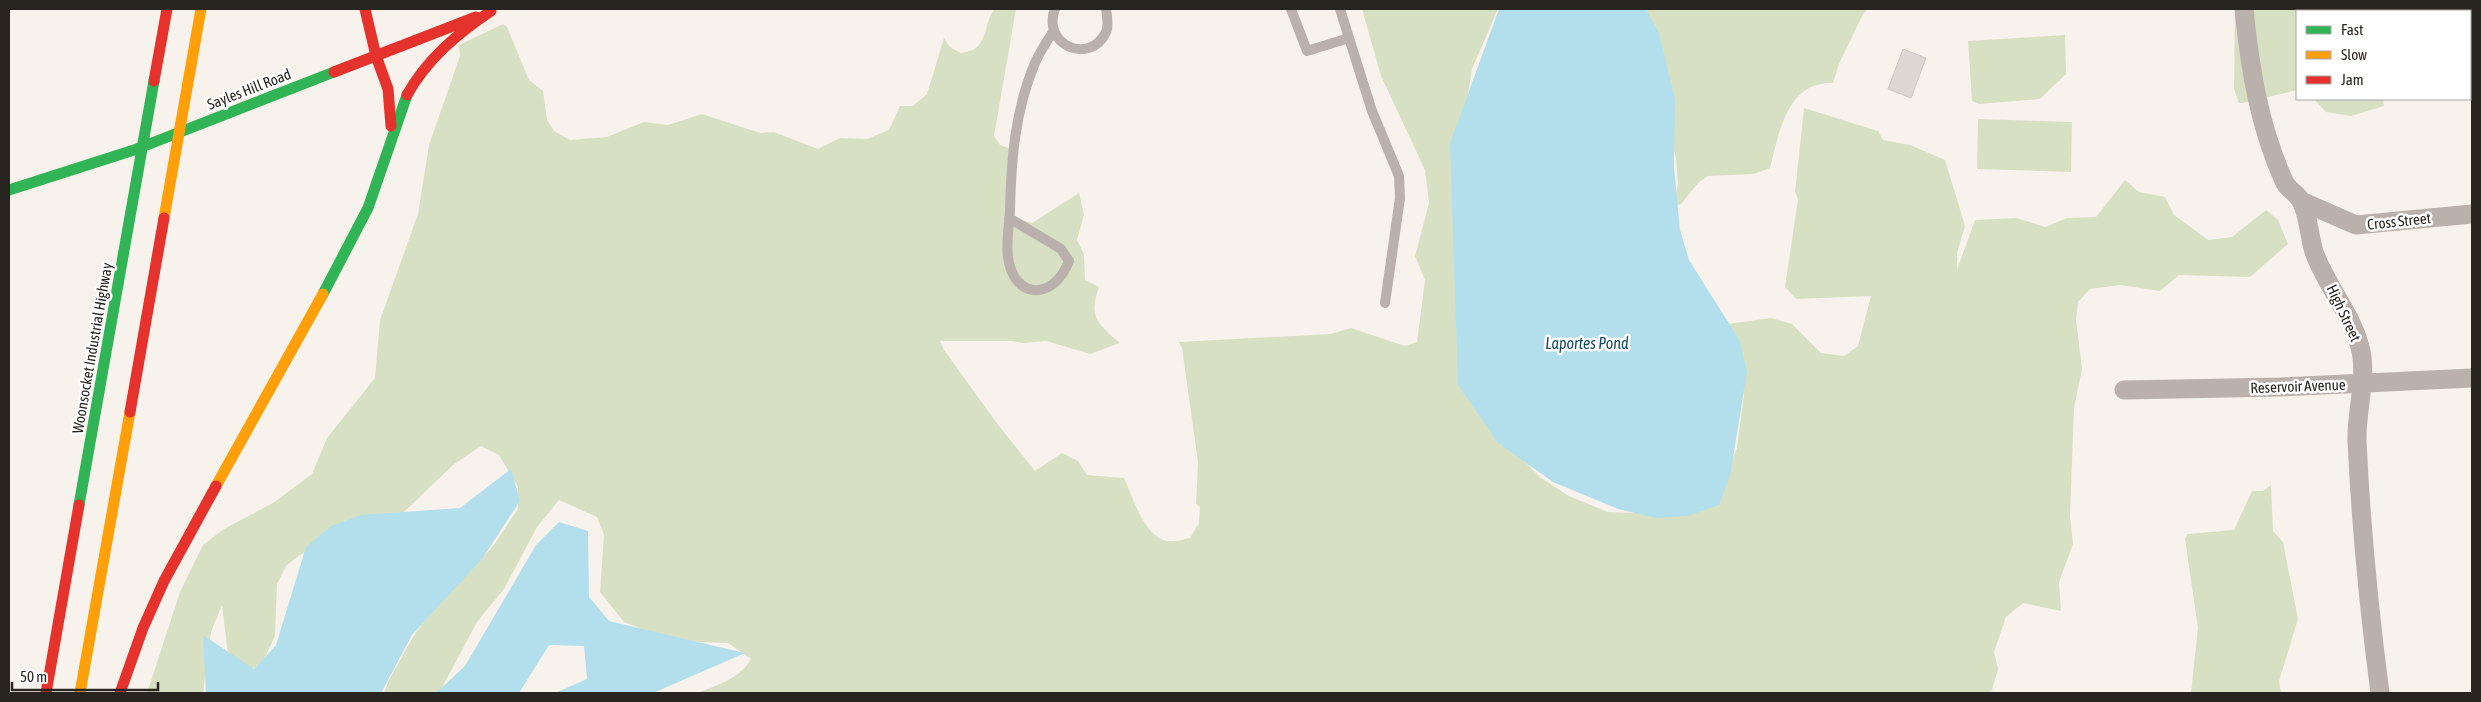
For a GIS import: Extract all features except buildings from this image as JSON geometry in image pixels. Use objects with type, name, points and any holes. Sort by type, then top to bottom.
[{"type":"main road","name":"Woonsocket Industrial Highway","points":[[46,693],[167,9]]},
{"type":"main road","points":[[80,693],[201,9]]},
{"type":"main road","points":[[365,9],[376,56],[388,89],[391,106],[391,126],[386,159]]},
{"type":"main road","points":[[120,693],[143,628],[164,581],[370,205],[407,95],[423,69],[445,46],[494,10]]},
{"type":"main road","name":"Sayles Hill Road","points":[[9,190],[134,150],[494,10]]},
{"type":"street","name":"High Street","points":[[2244,9],[2254,91],[2267,134],[2284,183],[2301,201],[2315,253],[2354,327],[2363,363],[2362,383],[2358,401],[2357,439],[2372,630],[2380,693]]},
{"type":"street","name":"Cross Street","points":[[2301,201],[2356,226],[2472,214]]},
{"type":"street","name":"Reservoir Avenue","points":[[2124,390],[2472,378]]},
{"type":"lane","points":[[1055,9],[1051,20],[1056,38],[1069,48],[1086,50],[1098,44],[1107,31],[1106,9]]},
{"type":"lane","points":[[1291,9],[1307,51],[1349,38]]},
{"type":"lane","points":[[1340,9],[1372,111],[1398,176],[1400,198],[1385,303]]},
{"type":"lane","points":[[1010,218],[1061,250],[1068,261],[1064,273],[1054,284],[1045,289],[1032,289],[1020,285],[1012,275],[1007,237],[1010,218],[1012,147],[1036,62],[1054,30]]},
{"type":"green space","points":[[995,9],[1016,9],[994,136],[1000,145],[1016,151],[1014,218],[1032,223],[1079,193],[1084,215],[1077,240],[1084,254],[1085,280],[1099,287],[1095,306],[1097,319],[1120,343],[1090,354],[1046,341],[1024,343],[1011,341],[940,341],[944,350],[999,426],[1035,471],[1062,453],[1078,461],[1087,475],[1124,478],[1135,504],[1149,529],[1156,536],[1166,541],[1190,538],[1199,523],[1200,507],[1196,504],[1198,462],[1182,348],[1179,342],[1330,334],[1351,328],[1405,346],[1417,342],[1425,280],[1415,256],[1429,203],[1425,170],[1381,76],[1362,9],[1498,9],[1472,69],[1457,164],[1495,432],[1541,478],[1569,496],[1608,512],[1638,513],[1723,482],[1737,448],[1744,394],[1740,357],[1727,324],[1771,318],[1792,324],[1821,353],[1844,356],[1858,346],[1871,296],[1796,299],[1785,287],[1798,199],[1795,192],[1804,108],[1878,131],[1883,140],[1910,145],[1945,160],[1965,226],[1957,253],[1957,270],[1975,220],[2017,218],[2045,227],[2067,218],[2096,217],[2125,180],[2139,192],[2165,197],[2174,215],[2208,240],[2232,237],[2266,210],[2278,220],[2288,244],[2250,277],[2179,275],[2160,291],[2120,285],[2090,289],[2078,302],[2076,320],[2082,369],[2074,408],[2070,515],[2073,544],[2059,582],[2061,611],[2023,603],[2006,617],[1994,652],[1998,669],[1991,693],[697,693],[734,676],[751,659],[728,643],[673,641],[624,622],[600,592],[604,535],[597,517],[559,500],[537,527],[504,589],[477,622],[439,693],[384,693],[389,680],[413,637],[448,588],[491,549],[518,509],[518,487],[499,455],[481,446],[453,465],[403,513],[300,555],[286,566],[277,584],[275,636],[262,664],[242,674],[229,662],[222,605],[211,632],[203,693],[147,693],[180,592],[203,545],[224,529],[273,503],[312,474],[327,438],[375,378],[380,320],[418,214],[429,145],[460,56],[459,45],[503,24],[507,27],[529,80],[543,91],[547,120],[554,131],[570,140],[607,137],[644,122],[668,125],[702,114],[760,133],[774,132],[818,149],[840,138],[867,139],[889,130],[900,106],[913,106],[927,94],[944,38],[950,47],[961,53],[974,49],[983,39]]},
{"type":"green space","points":[[1624,9],[1868,9],[1863,14],[1839,64],[1833,83],[1817,85],[1805,91],[1795,100],[1782,125],[1770,168],[1754,174],[1708,176],[1699,182],[1681,204],[1673,206],[1678,185],[1676,158],[1652,71]]},
{"type":"green space","points":[[2235,9],[2386,9],[2296,10],[2296,90],[2239,103],[2234,89]]},
{"type":"green space","points":[[2065,35],[2066,74],[2040,99],[1979,104],[1972,101],[1968,41]]},
{"type":"green space","points":[[2315,100],[2383,100],[2384,106],[2351,116],[2326,112]]},
{"type":"green space","points":[[1978,119],[2072,122],[2071,172],[1977,169]]},
{"type":"green space","points":[[2271,485],[2273,531],[2283,542],[2298,619],[2279,681],[2281,693],[2191,693],[2198,628],[2185,539],[2187,534],[2234,530],[2252,491],[2263,491]]},
{"type":"water","name":"Laportes Pond","points":[[1499,9],[1646,9],[1659,33],[1675,99],[1674,167],[1680,230],[1689,260],[1740,341],[1747,372],[1730,476],[1719,505],[1688,516],[1656,518],[1618,509],[1553,482],[1498,443],[1458,385],[1450,143]]},
{"type":"water","points":[[511,469],[520,501],[482,559],[412,635],[381,693],[206,693],[203,635],[254,669],[276,645],[306,547],[331,526],[361,515],[460,508]]},
{"type":"water","points":[[559,522],[588,531],[589,597],[609,621],[745,653],[653,693],[555,693],[587,679],[584,646],[549,645],[519,693],[436,693],[465,666],[536,545]]},
{"type":"traffic: fast","points":[[9,190],[134,150],[334,72]]},
{"type":"traffic: fast","points":[[79,505],[154,81]]},
{"type":"traffic: fast","points":[[323,294],[368,208],[407,95]]},
{"type":"traffic: slow","points":[[164,218],[201,9]]},
{"type":"traffic: slow","points":[[216,486],[323,294]]},
{"type":"traffic: slow","points":[[80,693],[130,412]]},
{"type":"traffic: jam","points":[[154,81],[167,9]]},
{"type":"traffic: jam","points":[[365,9],[376,56],[388,89],[391,126]]},
{"type":"traffic: jam","points":[[407,95],[433,59],[455,38],[491,11]]},
{"type":"traffic: jam","points":[[334,72],[476,17]]},
{"type":"traffic: jam","points":[[130,412],[164,218]]},
{"type":"traffic: jam","points":[[120,693],[143,628],[164,581],[216,486]]},
{"type":"traffic: jam","points":[[46,693],[79,505]]}]
